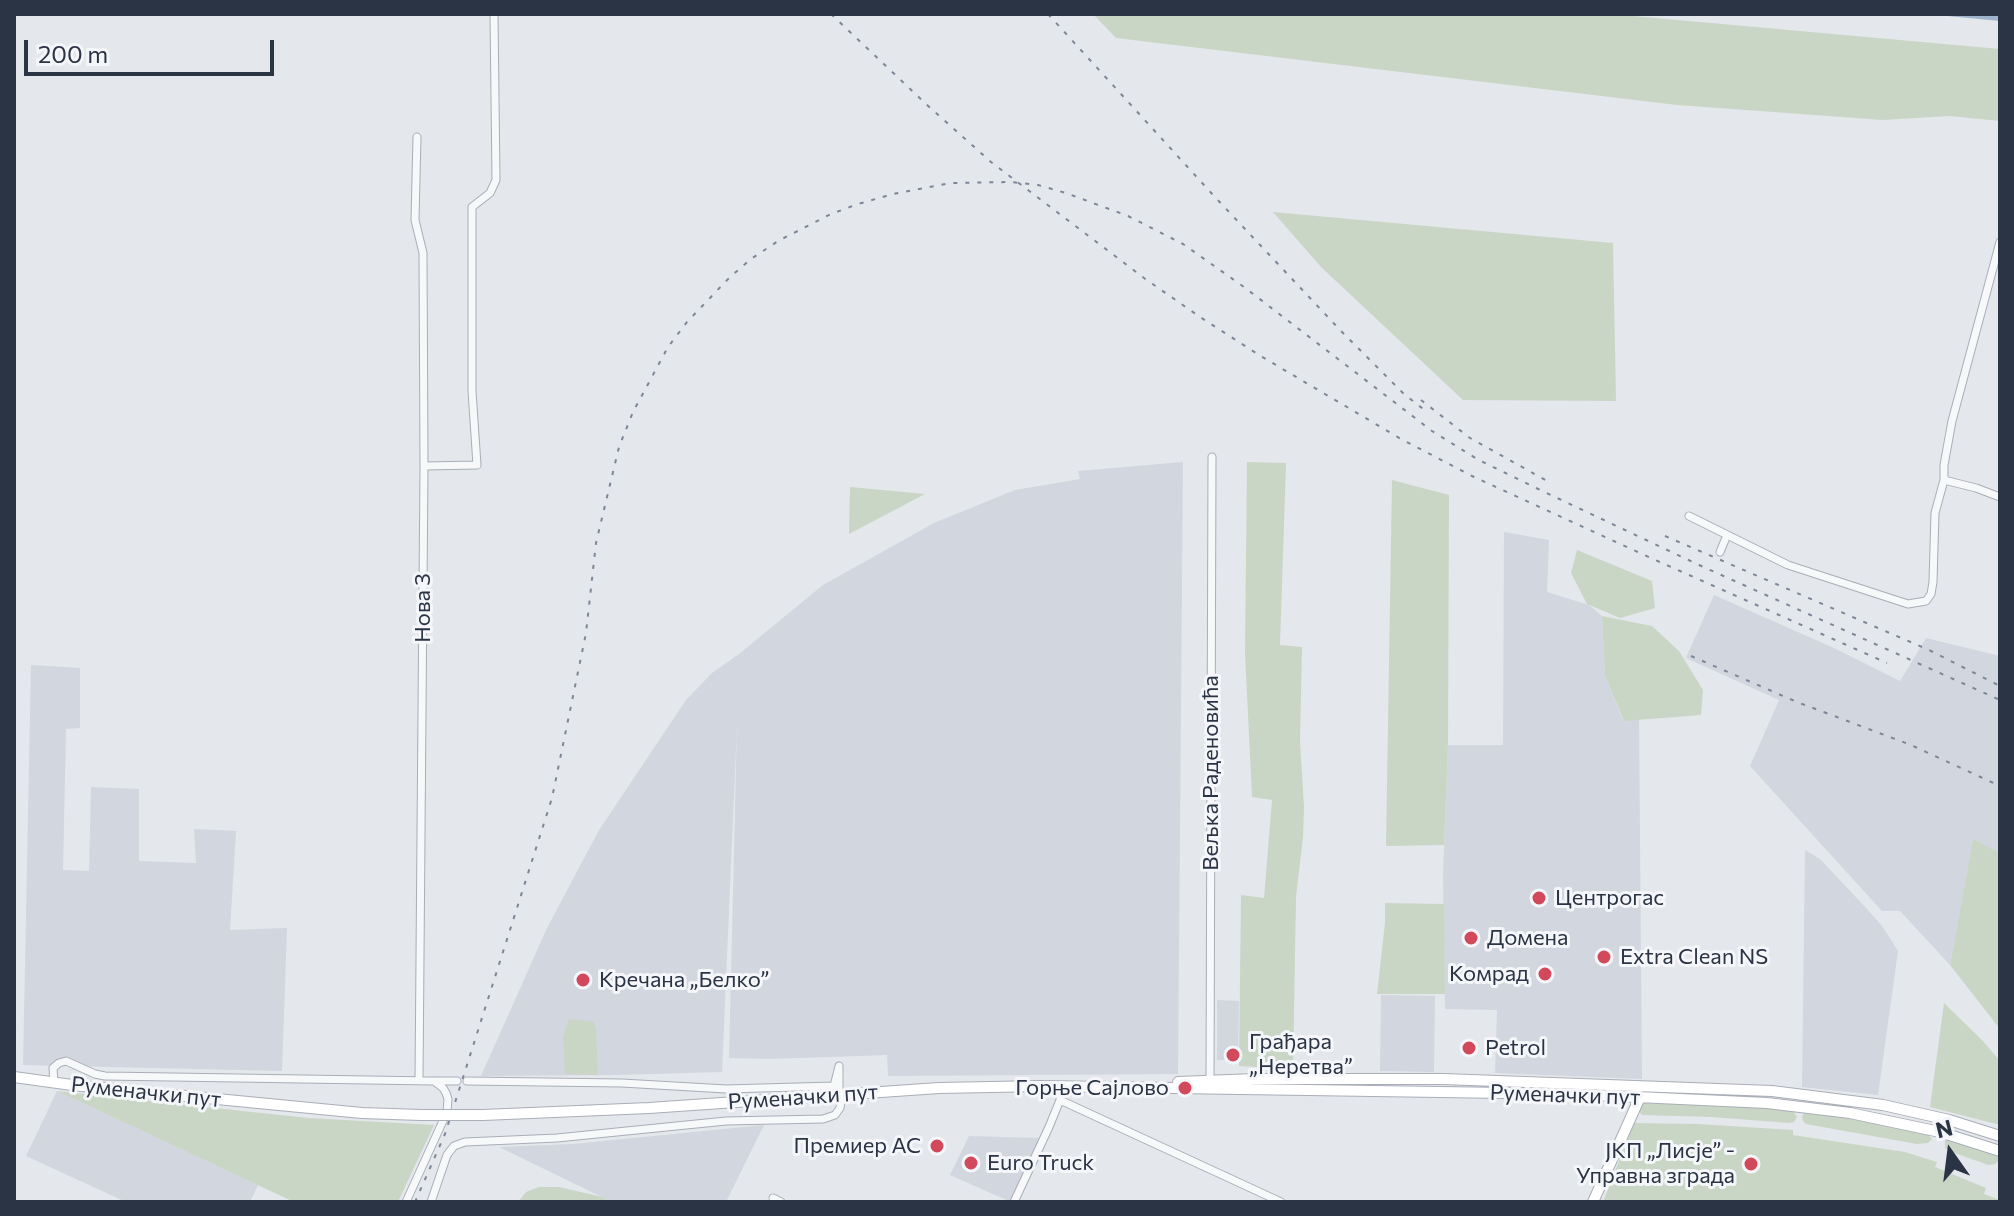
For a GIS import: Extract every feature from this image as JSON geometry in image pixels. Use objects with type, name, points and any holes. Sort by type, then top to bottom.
[{"type":"main road","name":"Руменачки пут","points":[[14,1077],[362,1113],[421,1115],[633,1109],[939,1088],[1527,1081],[1772,1091],[1883,1105],[1949,1120],[2000,1136]]},
{"type":"main road","name":"Руменачки пут","points":[[1252,1084],[1767,1103],[1850,1113],[1940,1132],[2000,1151]]},
{"type":"main road","points":[[1593,1202],[1640,1097]]},
{"type":"street","points":[[424,466],[477,465],[472,391],[472,207],[485,199],[496,180],[494,14]]},
{"type":"street","name":"Нова 3","points":[[417,137],[415,220],[423,253],[424,466],[419,1080]]},
{"type":"street","points":[[1689,516],[1788,565],[1908,604],[1926,601],[1933,582],[1935,513],[1944,480],[1952,421],[2000,242]]},
{"type":"street","name":"Вељка Раденовића","points":[[1210,1084],[1212,457]]},
{"type":"street","points":[[1944,480],[2000,497]]},
{"type":"street","points":[[1720,552],[1727,535]]},
{"type":"street","points":[[54,1083],[53,1068],[66,1061],[95,1074],[116,1077],[457,1081]]},
{"type":"street","points":[[431,1202],[447,1155],[454,1146],[462,1143],[557,1138],[726,1121],[823,1119],[835,1115],[841,1105],[839,1066],[834,1086],[726,1089],[622,1083],[467,1081]]},
{"type":"street","points":[[406,1202],[447,1112],[446,1093],[439,1084],[431,1081]]},
{"type":"street","points":[[1014,1202],[1049,1127],[1062,1086]]},
{"type":"street","points":[[1060,1100],[1281,1202]]},
{"type":"shaded area","points":[[1183,462],[1178,1074],[888,1076],[887,1055],[729,1058],[737,726],[722,1072],[481,1076],[547,928],[599,830],[686,700],[712,673],[823,585],[934,523],[1015,490],[1080,479],[1078,471]]},
{"type":"shaded area","points":[[1504,532],[1549,540],[1547,592],[1589,605],[1602,616],[1605,676],[1623,720],[1639,720],[1642,1079],[1495,1073],[1497,1010],[1445,1009],[1443,874],[1448,745],[1503,745]]},
{"type":"shaded area","points":[[1714,595],[1900,681],[1926,638],[2000,656],[2000,853],[1973,840],[1950,965],[1900,911],[1882,911],[1750,766],[1779,700],[1686,658]]},
{"type":"shaded area","points":[[31,665],[80,668],[80,728],[66,729],[63,870],[89,871],[91,787],[139,789],[139,861],[196,863],[194,829],[236,831],[230,930],[287,928],[282,1071],[23,1065]]},
{"type":"shaded area","points":[[1805,850],[1820,859],[1867,909],[1898,951],[1878,1095],[1802,1087]]},
{"type":"shaded area","points":[[1381,995],[1435,996],[1434,1072],[1380,1071]]},
{"type":"shaded area","points":[[1217,1000],[1239,1001],[1238,1060],[1217,1060]]},
{"type":"shaded area","points":[[57,1091],[258,1185],[250,1202],[126,1202],[26,1156]]},
{"type":"shaded area","points":[[764,1125],[726,1202],[612,1202],[499,1147],[573,1144]]},
{"type":"shaded area","name":"Euro Truck","points":[[969,1136],[1040,1138],[1011,1202],[950,1175]]},
{"type":"green space","points":[[1093,14],[1611,14],[2000,49],[2000,121],[1949,116],[1883,120],[1677,105],[1116,38]]},
{"type":"green space","points":[[1273,212],[1613,243],[1616,401],[1463,400],[1321,267]]},
{"type":"green space","points":[[1247,462],[1286,463],[1280,645],[1302,647],[1300,742],[1304,807],[1296,897],[1293,1069],[1239,1066],[1241,895],[1264,898],[1272,800],[1252,797],[1245,653]]},
{"type":"green space","points":[[1392,480],[1449,495],[1448,745],[1444,845],[1386,846]]},
{"type":"green space","points":[[850,487],[925,494],[849,534]]},
{"type":"green space","points":[[1577,550],[1652,581],[1655,608],[1620,618],[1587,604],[1571,573]]},
{"type":"green space","points":[[1602,616],[1652,626],[1679,651],[1703,690],[1701,715],[1624,721],[1605,676]]},
{"type":"green space","points":[[1973,839],[2000,853],[2000,1029],[1950,965]]},
{"type":"green space","points":[[1385,903],[1444,904],[1445,994],[1377,994]]},
{"type":"green space","points":[[1944,1003],[2000,1061],[2000,1125],[1930,1107]]},
{"type":"green space","points":[[569,1019],[593,1022],[598,1075],[565,1074],[563,1037]]},
{"type":"green space","points":[[57,1091],[308,1118],[434,1125],[398,1202],[294,1202]]},
{"type":"green space","points":[[1644,1103],[1766,1107],[1793,1111],[1797,1117],[1789,1123],[1642,1115],[1638,1110]]},
{"type":"green space","points":[[1809,1111],[1927,1133],[1932,1139],[1928,1143],[1917,1144],[1806,1124],[1802,1117]]},
{"type":"green space","points":[[1634,1123],[1793,1130],[1793,1135],[1905,1152],[1937,1162],[1935,1167],[1986,1188],[1984,1194],[2000,1202],[1603,1202]]},
{"type":"green space","points":[[1945,1140],[1998,1154],[2000,1160],[1988,1165],[1952,1152],[1945,1148]]},
{"type":"green space","points":[[539,1187],[559,1187],[612,1202],[518,1202],[526,1192]]},
{"type":"water","points":[[1926,14],[2000,14],[2000,21]]},
{"type":"railway","points":[[831,14],[991,162],[1144,278],[1259,355],[1401,439],[1474,477],[1887,663]]},
{"type":"railway","points":[[1048,14],[1341,331],[1404,394],[1427,412]]},
{"type":"railway","points":[[415,1202],[445,1134],[552,798],[586,633],[596,543],[619,447],[633,412],[668,347],[730,277],[778,241],[858,204],[951,183],[1011,182],[1066,193],[1128,216],[1183,244],[1432,431],[1477,459],[1699,565],[2000,700]]},
{"type":"railway","points":[[1421,400],[1470,438],[1549,482]]},
{"type":"railway","points":[[1665,536],[1929,650],[2000,686]]},
{"type":"railway","points":[[1691,656],[1797,702],[1911,745],[2000,786]]},
{"type":"place","name":"Центрогас","points":[[1539,898]]},
{"type":"place","name":"Домена","points":[[1471,938]]},
{"type":"place","name":"Extra Clean NS","points":[[1604,957]]},
{"type":"place","name":"Комрад","points":[[1545,974]]},
{"type":"place","name":"Кречана „Белко”","points":[[583,980]]},
{"type":"place","name":"Petrol","points":[[1469,1048]]},
{"type":"place","name":"Грађара „Неретва”","points":[[1233,1055]]},
{"type":"place","name":"Горње Сајлово","points":[[1185,1088]]},
{"type":"place","name":"Премиер АС","points":[[937,1146]]},
{"type":"place","name":"Euro Truck","points":[[971,1163]]},
{"type":"place","name":"ЈКП „Лисје” - Управна зграда","points":[[1751,1164]]}]
